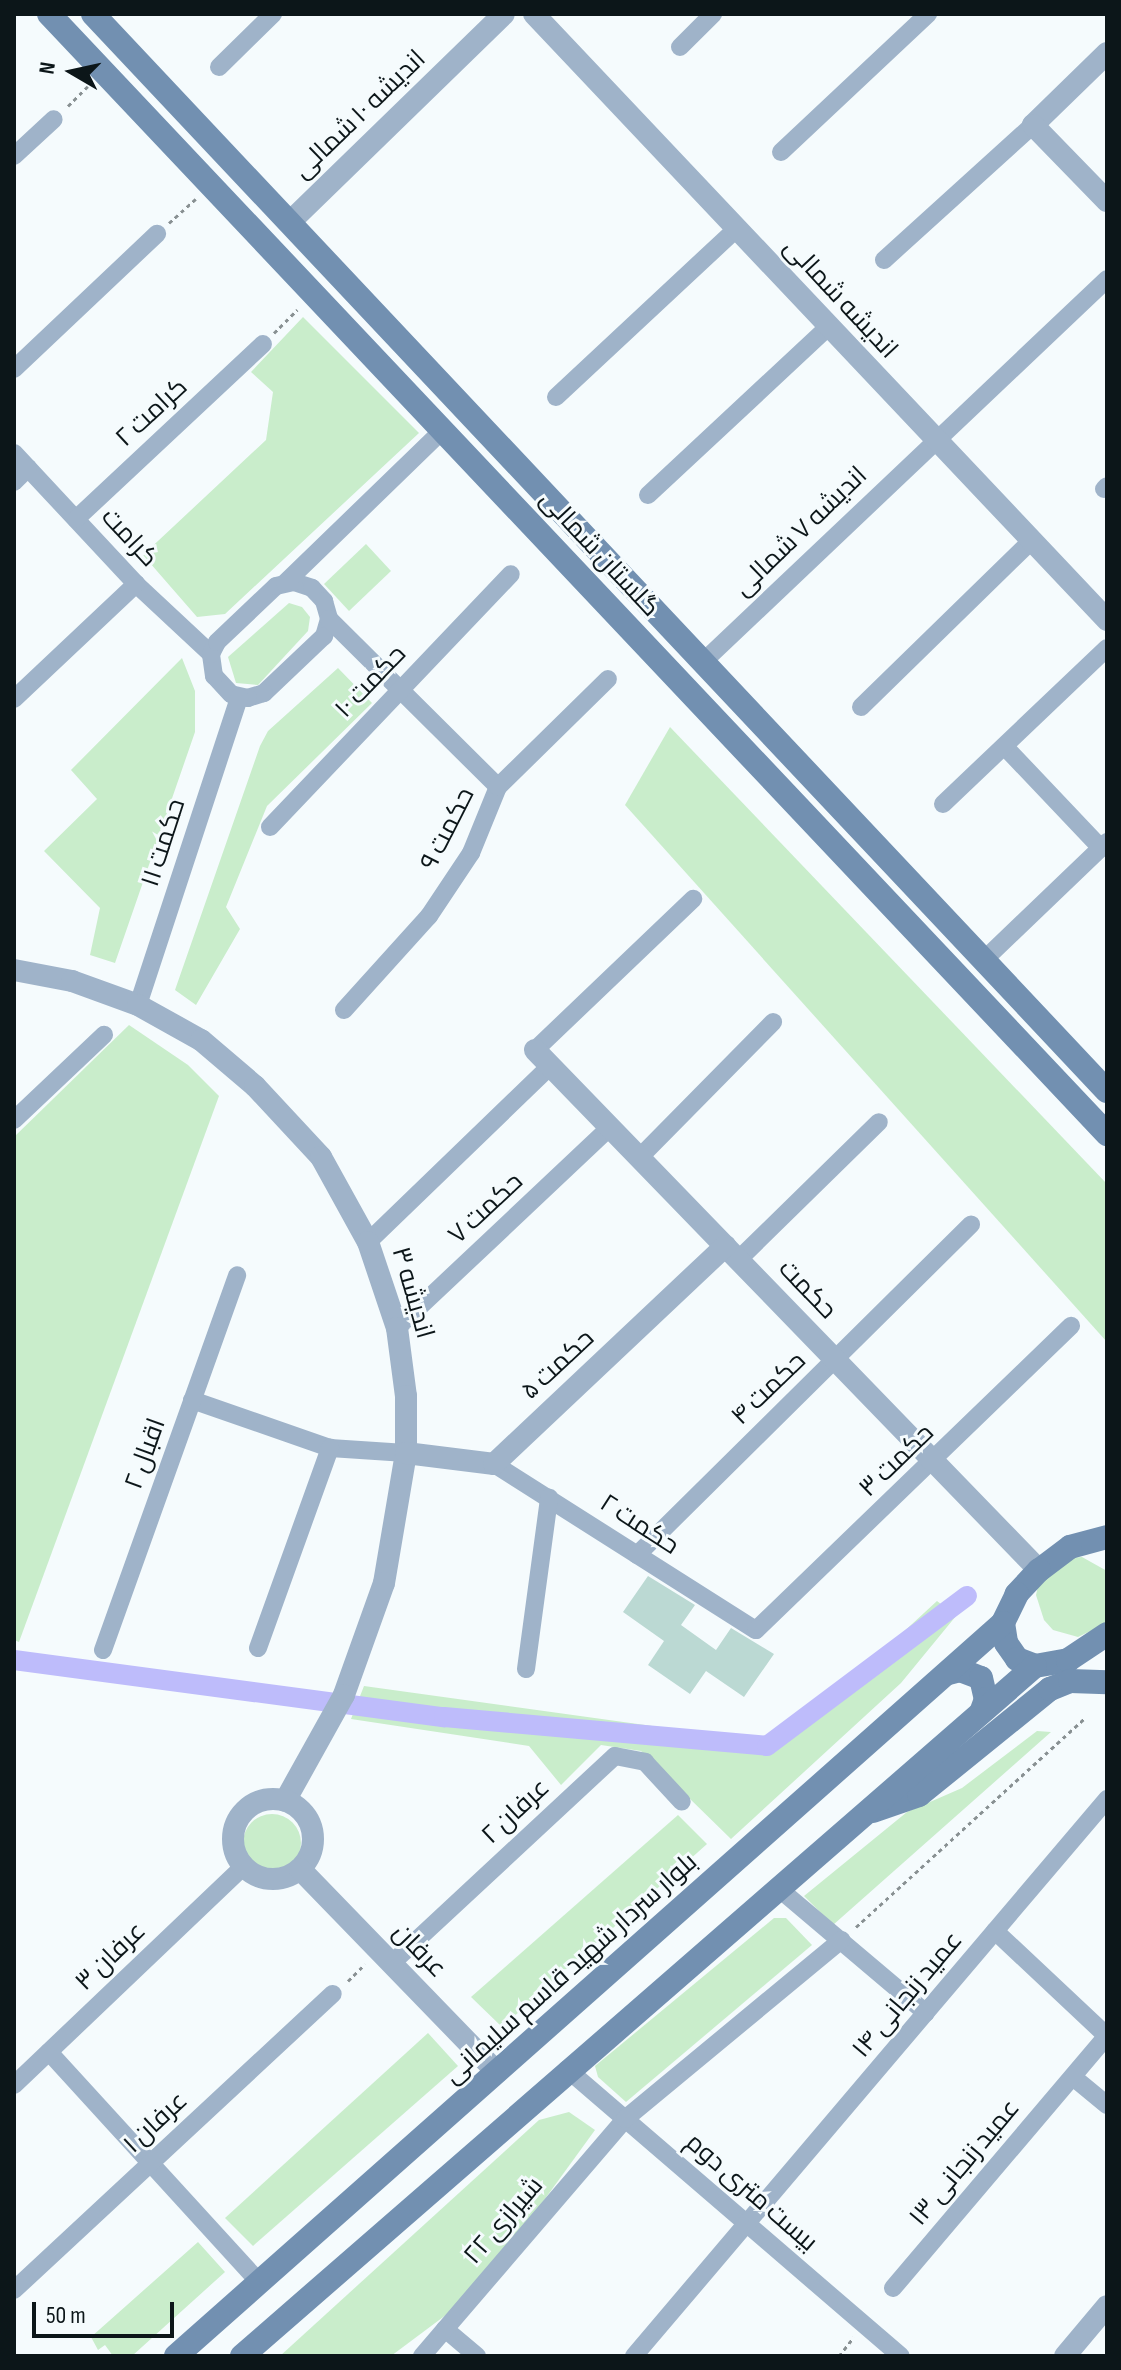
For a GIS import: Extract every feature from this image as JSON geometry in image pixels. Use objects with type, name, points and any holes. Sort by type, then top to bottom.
[{"type":"main road","name":"گلستان شمالی","points":[[49,14],[1107,1134]]},
{"type":"main road","name":"گلستان شمالی","points":[[93,14],[986,958],[1107,1091]]},
{"type":"main road","points":[[267,244],[290,222]]},
{"type":"main road","points":[[682,682],[704,661]]},
{"type":"main road","name":"بلوار سردار شهید قاسم سلیمانی","points":[[176,2356],[949,1673],[1003,1623],[1017,1594],[1039,1570],[1070,1547],[1106,1535]]},
{"type":"main road","points":[[1003,1623],[1006,1643],[1017,1659],[1035,1666]]},
{"type":"main road","points":[[242,2356],[567,2069],[1035,1666],[1068,1660],[1103,1645]]},
{"type":"main road","points":[[949,1673],[960,1670],[981,1678],[986,1699],[982,1710]]},
{"type":"main road","points":[[859,1816],[919,1795],[1050,1689],[1070,1681],[1107,1682]]},
{"type":"street","points":[[219,67],[273,14]]},
{"type":"street","name":"اندیشه ۱۰ شمالی","points":[[290,222],[504,14]]},
{"type":"street","name":"اندیشه شمالی","points":[[534,14],[1107,620]]},
{"type":"street","points":[[680,47],[713,14]]},
{"type":"street","points":[[781,152],[928,14]]},
{"type":"street","points":[[884,260],[1033,125],[1107,53]]},
{"type":"street","points":[[14,156],[54,119]]},
{"type":"street","points":[[1033,125],[1107,201]]},
{"type":"street","points":[[556,397],[736,229]]},
{"type":"street","points":[[14,369],[157,234]]},
{"type":"street","name":"اندیشه ۷ شمالی","points":[[704,661],[1107,279]]},
{"type":"street","points":[[648,495],[828,327]]},
{"type":"street","name":"کرامت ۲","points":[[76,519],[263,344]]},
{"type":"street","points":[[329,619],[324,636],[264,693],[239,697],[218,683],[211,654],[217,642],[285,583],[443,430]]},
{"type":"street","name":"کرامت","points":[[14,453],[136,584],[211,654]]},
{"type":"street","points":[[14,482],[28,468]]},
{"type":"street","points":[[861,707],[1031,541]]},
{"type":"street","name":"حکمت ۱۰","points":[[270,827],[511,574]]},
{"type":"street","points":[[285,583],[312,588],[324,601],[329,619],[498,787]]},
{"type":"street","points":[[14,699],[136,584]]},
{"type":"street","points":[[943,804],[1006,748],[1107,648]]},
{"type":"street","name":"حکمت ۹","points":[[344,1010],[429,916],[471,853],[498,787],[608,679]]},
{"type":"street","name":"حکمت ۱۱","points":[[138,1005],[239,697]]},
{"type":"street","points":[[986,958],[1104,845],[1006,748]]},
{"type":"street","points":[[368,1242],[693,899]]},
{"type":"street","name":"اندیشه ۳","points":[[14,970],[72,981],[138,1005],[201,1040],[255,1086],[321,1157],[368,1242],[397,1328],[406,1396],[406,1453],[384,1583],[344,1695],[285,1801]]},
{"type":"street","points":[[639,1158],[773,1022]]},
{"type":"street","points":[[14,1120],[104,1035]]},
{"type":"street","name":"حکمت","points":[[543,1058],[1039,1570]]},
{"type":"street","name":"حکمت ۵","points":[[494,1464],[879,1122]]},
{"type":"street","name":"حکمت ۷","points":[[397,1328],[610,1127]]},
{"type":"street","name":"حکمت ۴","points":[[637,1555],[971,1225]]},
{"type":"street","name":"اقبال ۲","points":[[103,1650],[237,1275]]},
{"type":"street","name":"حکمت ۳","points":[[756,1630],[934,1462],[1071,1326]]},
{"type":"street","points":[[192,1400],[330,1448],[406,1453],[494,1464]]},
{"type":"street","points":[[258,1648],[330,1448]]},
{"type":"street","name":"حکمت ۲","points":[[494,1464],[756,1630]]},
{"type":"street","points":[[526,1669],[549,1498]]},
{"type":"street","name":"عرفان ۲","points":[[386,1957],[615,1756],[645,1762],[682,1802]]},
{"type":"street","name":"عمید زنجانی ۱۴","points":[[634,2356],[1107,1799]]},
{"type":"street","points":[[264,1800],[285,1801],[303,1812],[313,1831],[312,1852],[300,1869],[271,1880],[243,1867],[233,1838],[239,1818],[264,1800]]},
{"type":"street","name":"عرفان ۳","points":[[14,2085],[243,1867]]},
{"type":"street","name":"عرفان","points":[[300,1869],[497,2072]]},
{"type":"street","points":[[777,1887],[926,2013]]},
{"type":"street","points":[[995,1931],[1107,2036]]},
{"type":"street","name":"شیرازی ۲۲","points":[[422,2356],[625,2119],[841,1940]]},
{"type":"street","name":"عرفان ۱","points":[[14,2290],[333,1994]]},
{"type":"street","name":"عمید زنجانی ۱۳","points":[[893,2288],[1107,2036]]},
{"type":"street","points":[[49,2052],[259,2282]]},
{"type":"street","name":"بیست متری دوم","points":[[567,2069],[901,2356]]},
{"type":"street","points":[[1073,2077],[1107,2105]]},
{"type":"street","points":[[1065,2356],[1107,2306]]},
{"type":"street","points":[[445,2329],[477,2356]]},
{"type":"path","points":[[54,119],[103,71]]},
{"type":"path","points":[[157,234],[211,185]]},
{"type":"path","points":[[263,344],[313,293]]},
{"type":"path","points":[[841,1940],[1086,1717]]},
{"type":"path","points":[[333,1994],[386,1957]]},
{"type":"green space","points":[[303,317],[419,433],[225,614],[197,617],[143,555],[266,440],[273,392],[251,372]]},
{"type":"green space","points":[[366,544],[391,571],[349,611],[324,584]]},
{"type":"green space","points":[[289,603],[302,607],[310,617],[308,631],[258,685],[236,683],[228,657]]},
{"type":"green space","points":[[182,658],[195,691],[195,732],[115,963],[90,955],[100,908],[44,851],[97,799],[71,770]]},
{"type":"green space","points":[[338,668],[372,703],[267,806],[226,907],[240,929],[196,1005],[175,990],[260,746],[268,731]]},
{"type":"green space","points":[[670,727],[1107,1184],[1107,1342],[625,805]]},
{"type":"green space","points":[[129,1025],[188,1065],[219,1096],[19,1642],[14,1640],[14,1137]]},
{"type":"green space","points":[[1082,1557],[1107,1571],[1107,1623],[1078,1637],[1053,1630],[1044,1620],[1036,1595],[1039,1582],[1069,1558]]},
{"type":"green space","points":[[937,1601],[956,1616],[901,1683],[731,1839],[641,1751],[601,1745],[561,1785],[529,1746],[351,1719],[364,1686],[782,1744]]},
{"type":"green space","points":[[1037,1731],[1051,1732],[833,1925],[804,1896],[907,1812],[962,1788]]},
{"type":"green space","points":[[272,1814],[283,1816],[292,1823],[299,1832],[299,1854],[292,1863],[283,1870],[272,1872],[261,1870],[252,1863],[245,1854],[243,1843],[245,1832],[252,1823],[261,1816]]},
{"type":"green space","points":[[678,1815],[707,1844],[502,2027],[471,1997]]},
{"type":"green space","points":[[774,1918],[786,1918],[812,1945],[626,2102],[598,2077],[595,2066]]},
{"type":"green space","points":[[428,2033],[458,2066],[253,2246],[225,2218]]},
{"type":"green space","points":[[569,2112],[595,2130],[478,2291],[391,2356],[280,2356],[539,2120]]},
{"type":"green space","points":[[198,2242],[225,2272],[132,2356],[113,2356],[105,2345],[98,2350],[91,2337]]},
{"type":"building","points":[[648,1576],[695,1605],[681,1625],[716,1650],[731,1628],[774,1654],[744,1697],[706,1671],[690,1694],[648,1665],[664,1641],[623,1612]]},
{"type":"waterway","points":[[14,1660],[444,1717],[767,1746],[967,1596]]}]
